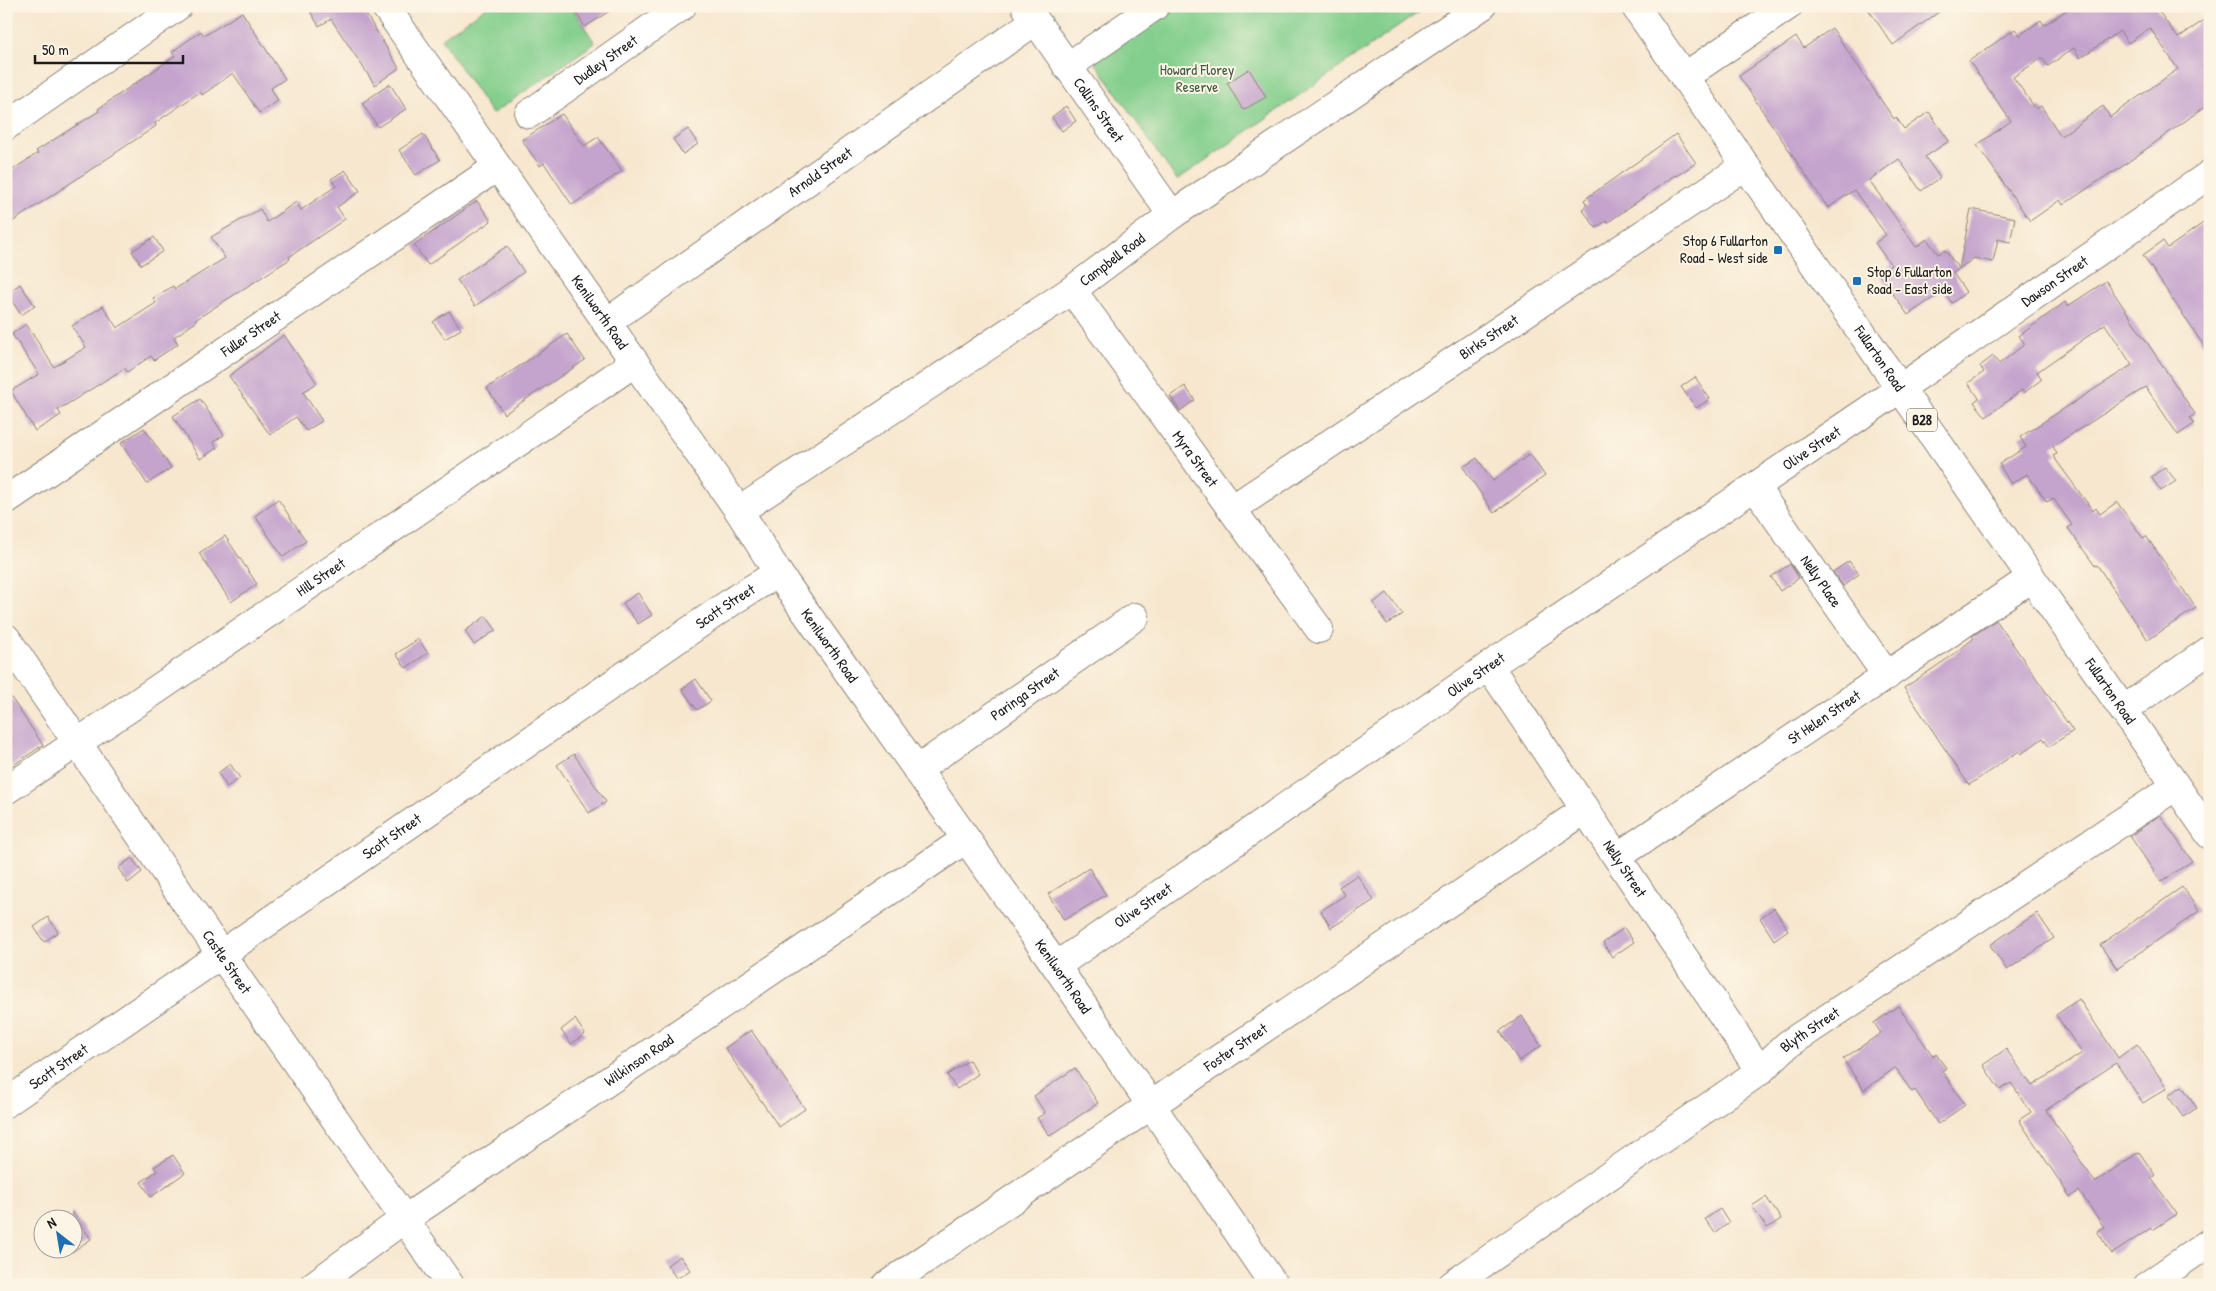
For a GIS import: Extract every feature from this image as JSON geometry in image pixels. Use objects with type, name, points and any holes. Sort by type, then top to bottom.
[{"type":"street","points":[[6,126],[178,6]]},
{"type":"street","name":"Kenilworth Road","points":[[385,6],[739,511],[778,573],[1056,966],[1274,1285]]},
{"type":"street","name":"Dudley Street","points":[[529,114],[682,6]]},
{"type":"street","points":[[1067,67],[1155,6]]},
{"type":"street","name":"Campbell Road","points":[[739,511],[1072,290],[1172,215],[1482,6]]},
{"type":"street","name":"Fullarton Road","points":[[1634,6],[2210,835]]},
{"type":"street","points":[[1684,78],[1788,6]]},
{"type":"street","name":"Collins Street","points":[[1030,14],[1172,215]]},
{"type":"street","name":"Arnold Street","points":[[606,323],[1030,14]]},
{"type":"street","name":"Birks Street","points":[[1232,509],[1745,166]]},
{"type":"street","name":"Fuller Street","points":[[6,500],[497,167]]},
{"type":"street","name":"Dawson Street","points":[[1900,389],[2210,174]]},
{"type":"street","name":"Myra Street","points":[[1072,290],[1319,629]]},
{"type":"street","name":"Hill Street","points":[[6,790],[634,362]]},
{"type":"street","name":"Olive Street","points":[[1056,966],[1489,666],[1900,389]]},
{"type":"street","name":"Nelly Place","points":[[1755,487],[1887,676]]},
{"type":"street","name":"Scott Street","points":[[6,1103],[737,598],[778,573]]},
{"type":"street","name":"St Helen Street","points":[[1617,857],[2032,578]]},
{"type":"street","name":"Paringa Street","points":[[917,770],[1135,617]]},
{"type":"street","name":"Castle Street","points":[[6,638],[79,742],[221,954],[450,1285]]},
{"type":"street","points":[[2123,710],[2210,650]]},
{"type":"street","name":"Nelly Street","points":[[1489,666],[1760,1070]]},
{"type":"street","name":"Blyth Street","points":[[1452,1285],[1760,1070],[1788,1045],[2176,786]]},
{"type":"street","name":"Foster Street","points":[[887,1285],[1151,1103],[1586,809]]},
{"type":"street","name":"Wilkinson Road","points":[[314,1285],[404,1219],[966,839]]},
{"type":"street","points":[[2148,1285],[2210,1242]]},
{"type":"green space","points":[[488,6],[571,6],[595,43],[492,114],[441,39]]},
{"type":"green space","name":"Howard Florey Reserve","points":[[1174,6],[1428,6],[1177,180],[1095,62]]},
{"type":"building","points":[[307,6],[361,6],[399,68],[375,85],[331,19],[319,26]]},
{"type":"building","points":[[572,6],[617,6],[585,27]]},
{"type":"building","points":[[1866,6],[1947,6],[1893,45]]},
{"type":"building","points":[[2073,6],[2155,6],[2178,38],[2210,16],[2210,103],[2113,173],[2063,205],[2060,200],[2030,221],[1977,145],[2011,121],[1969,61],[2015,29],[2020,35],[2041,20],[2044,25]],"holes":[[[2150,28],[2178,69],[2110,117],[2103,106],[2061,136],[2041,106],[2036,109],[2013,77],[2042,58],[2048,66],[2074,48],[2080,58],[2120,31],[2128,43]]]},
{"type":"building","points":[[242,12],[285,79],[271,88],[278,101],[259,113],[233,73],[202,95],[200,92],[155,123],[156,126],[6,226],[6,174],[38,153],[36,151],[99,111],[98,109],[175,56],[172,52],[201,31],[204,36]]},
{"type":"building","points":[[1832,28],[1894,119],[1896,117],[1904,129],[1929,112],[1949,141],[1925,157],[1940,178],[1921,191],[1899,159],[1869,180],[1916,247],[1927,239],[1938,254],[1945,250],[1959,269],[1953,273],[1966,292],[1952,303],[1943,291],[1908,315],[1879,274],[1891,265],[1875,243],[1886,235],[1854,190],[1828,208],[1739,76],[1796,37],[1804,48]]},
{"type":"building","points":[[1249,69],[1266,97],[1243,110],[1227,83]]},
{"type":"building","points":[[390,84],[406,109],[378,127],[362,103]]},
{"type":"building","points":[[1066,106],[1076,121],[1062,131],[1052,117]]},
{"type":"building","points":[[562,114],[584,146],[598,137],[622,171],[572,205],[544,163],[540,166],[522,140]]},
{"type":"building","points":[[688,129],[698,144],[683,154],[673,139]]},
{"type":"building","points":[[423,134],[440,160],[416,175],[399,150]]},
{"type":"building","points":[[1676,134],[1696,163],[1675,175],[1607,223],[1606,221],[1596,228],[1582,209],[1587,205],[1584,200]]},
{"type":"building","points":[[345,170],[360,191],[337,207],[345,219],[289,257],[290,259],[195,320],[196,322],[174,337],[178,344],[154,360],[151,356],[127,372],[125,368],[58,410],[61,415],[35,431],[11,391],[39,374],[12,334],[26,324],[54,367],[86,347],[72,326],[103,306],[117,328],[156,303],[153,298],[173,286],[175,289],[225,258],[211,237],[260,209],[267,222],[296,202],[301,210],[336,186],[331,179]]},
{"type":"building","points":[[477,201],[491,221],[428,265],[414,245]]},
{"type":"building","points":[[1971,209],[2015,218],[2010,242],[1998,239],[1993,262],[1974,258],[1959,269]]},
{"type":"building","points":[[2210,218],[2210,355],[2143,255],[2163,241],[2168,248]]},
{"type":"building","points":[[154,237],[163,251],[141,265],[132,251]]},
{"type":"building","points":[[507,246],[524,272],[475,306],[457,280]]},
{"type":"building","points":[[2106,281],[2195,414],[2190,418],[2194,424],[2178,435],[2146,387],[2053,446],[2057,454],[2053,456],[2093,511],[2096,508],[2100,514],[2117,502],[2143,538],[2146,536],[2196,608],[2148,640],[2097,565],[2095,566],[2068,528],[2072,525],[2053,498],[2047,502],[2027,474],[2011,484],[1999,464],[2026,447],[2020,437],[2132,365],[2105,324],[2037,372],[2042,379],[2024,393],[2022,390],[1986,417],[1974,402],[1979,398],[1968,383],[1984,372],[1980,366],[1993,356],[1999,364],[2025,344],[2019,336],[2065,302],[2068,306]]},
{"type":"building","points":[[20,284],[35,306],[21,315],[7,293]]},
{"type":"building","points":[[449,311],[461,329],[445,339],[433,322]]},
{"type":"building","points":[[567,334],[585,360],[504,414],[487,388]]},
{"type":"building","points":[[284,335],[317,383],[303,392],[322,421],[306,431],[296,417],[270,435],[229,376]]},
{"type":"building","points":[[1695,377],[1710,399],[1696,408],[1681,387]]},
{"type":"building","points":[[1185,386],[1195,400],[1180,411],[1170,396]]},
{"type":"building","points":[[200,399],[224,435],[213,442],[217,448],[200,459],[173,416]]},
{"type":"building","points":[[144,428],[171,468],[147,484],[121,443]]},
{"type":"building","points":[[1530,454],[1545,476],[1494,513],[1463,467],[1477,458],[1493,481]]},
{"type":"building","points":[[2165,467],[2176,481],[2161,491],[2151,477]]},
{"type":"building","points":[[278,499],[306,541],[283,557],[255,516]]},
{"type":"building","points":[[225,536],[257,584],[231,602],[199,553]]},
{"type":"building","points":[[1849,561],[1859,574],[1843,586],[1833,572]]},
{"type":"building","points":[[1790,564],[1799,578],[1780,591],[1771,577]]},
{"type":"building","points":[[638,593],[652,615],[638,624],[623,603]]},
{"type":"building","points":[[1387,593],[1402,614],[1387,624],[1373,603]]},
{"type":"building","points":[[486,616],[496,630],[474,645],[465,631]]},
{"type":"building","points":[[1996,620],[2073,731],[2049,747],[2043,738],[2021,754],[2019,751],[1969,785],[1904,688],[1953,655],[1974,638],[1972,636]]},
{"type":"building","points":[[418,639],[428,653],[406,668],[396,654]]},
{"type":"building","points":[[696,679],[711,701],[697,710],[682,689]]},
{"type":"building","points":[[6,690],[43,745],[6,770]]},
{"type":"building","points":[[574,754],[606,802],[589,813],[557,765]]},
{"type":"building","points":[[230,764],[240,778],[227,787],[218,773]]},
{"type":"building","points":[[2160,815],[2192,861],[2161,882],[2130,836]]},
{"type":"building","points":[[132,858],[142,872],[128,883],[118,868]]},
{"type":"building","points":[[1089,868],[1106,895],[1064,920],[1048,894]]},
{"type":"building","points":[[1357,875],[1374,900],[1331,928],[1321,911],[1345,895],[1339,887]]},
{"type":"building","points":[[2182,887],[2199,911],[2117,969],[2100,945]]},
{"type":"building","points":[[1774,908],[1788,930],[1774,940],[1760,918]]},
{"type":"building","points":[[2037,913],[2054,938],[2007,970],[1990,945]]},
{"type":"building","points":[[48,917],[58,932],[44,942],[34,927]]},
{"type":"building","points":[[1624,928],[1634,942],[1612,957],[1603,943]]},
{"type":"building","points":[[2079,999],[2118,1058],[2137,1044],[2167,1088],[2143,1103],[2116,1063],[2046,1110],[2095,1182],[2139,1152],[2155,1175],[2151,1178],[2177,1214],[2153,1230],[2151,1228],[2112,1254],[2097,1231],[2104,1227],[2079,1191],[2070,1197],[2019,1120],[2031,1112],[2011,1083],[2000,1090],[1983,1065],[2006,1049],[2032,1086],[2082,1053],[2056,1015]]},
{"type":"building","points":[[1898,1006],[1933,1056],[1936,1054],[1946,1068],[1942,1071],[1965,1105],[1938,1124],[1915,1090],[1912,1092],[1895,1068],[1864,1090],[1843,1059],[1881,1033],[1874,1023]]},
{"type":"building","points":[[1522,1016],[1541,1046],[1519,1061],[1500,1031]]},
{"type":"building","points":[[575,1019],[585,1034],[571,1044],[561,1030]]},
{"type":"building","points":[[751,1030],[805,1109],[779,1127],[725,1048]]},
{"type":"building","points":[[969,1060],[978,1074],[957,1089],[947,1075]]},
{"type":"building","points":[[1075,1068],[1098,1103],[1050,1136],[1037,1118],[1045,1113],[1034,1096]]},
{"type":"building","points":[[2182,1086],[2197,1108],[2183,1117],[2168,1096]]},
{"type":"building","points":[[173,1155],[185,1173],[151,1197],[141,1182],[157,1171],[154,1167]]},
{"type":"building","points":[[1766,1197],[1781,1219],[1767,1228],[1752,1206]]},
{"type":"building","points":[[1720,1209],[1729,1223],[1715,1233],[1705,1219]]},
{"type":"building","points":[[82,1226],[91,1239],[82,1245]]},
{"type":"building","points":[[680,1256],[690,1270],[677,1279],[667,1265]]},
{"type":"place","name":"Stop 6 Fullarton Road - West side","points":[[1778,250]]},
{"type":"place","name":"Stop 6 Fullarton Road - East side","points":[[1857,281]]}]
